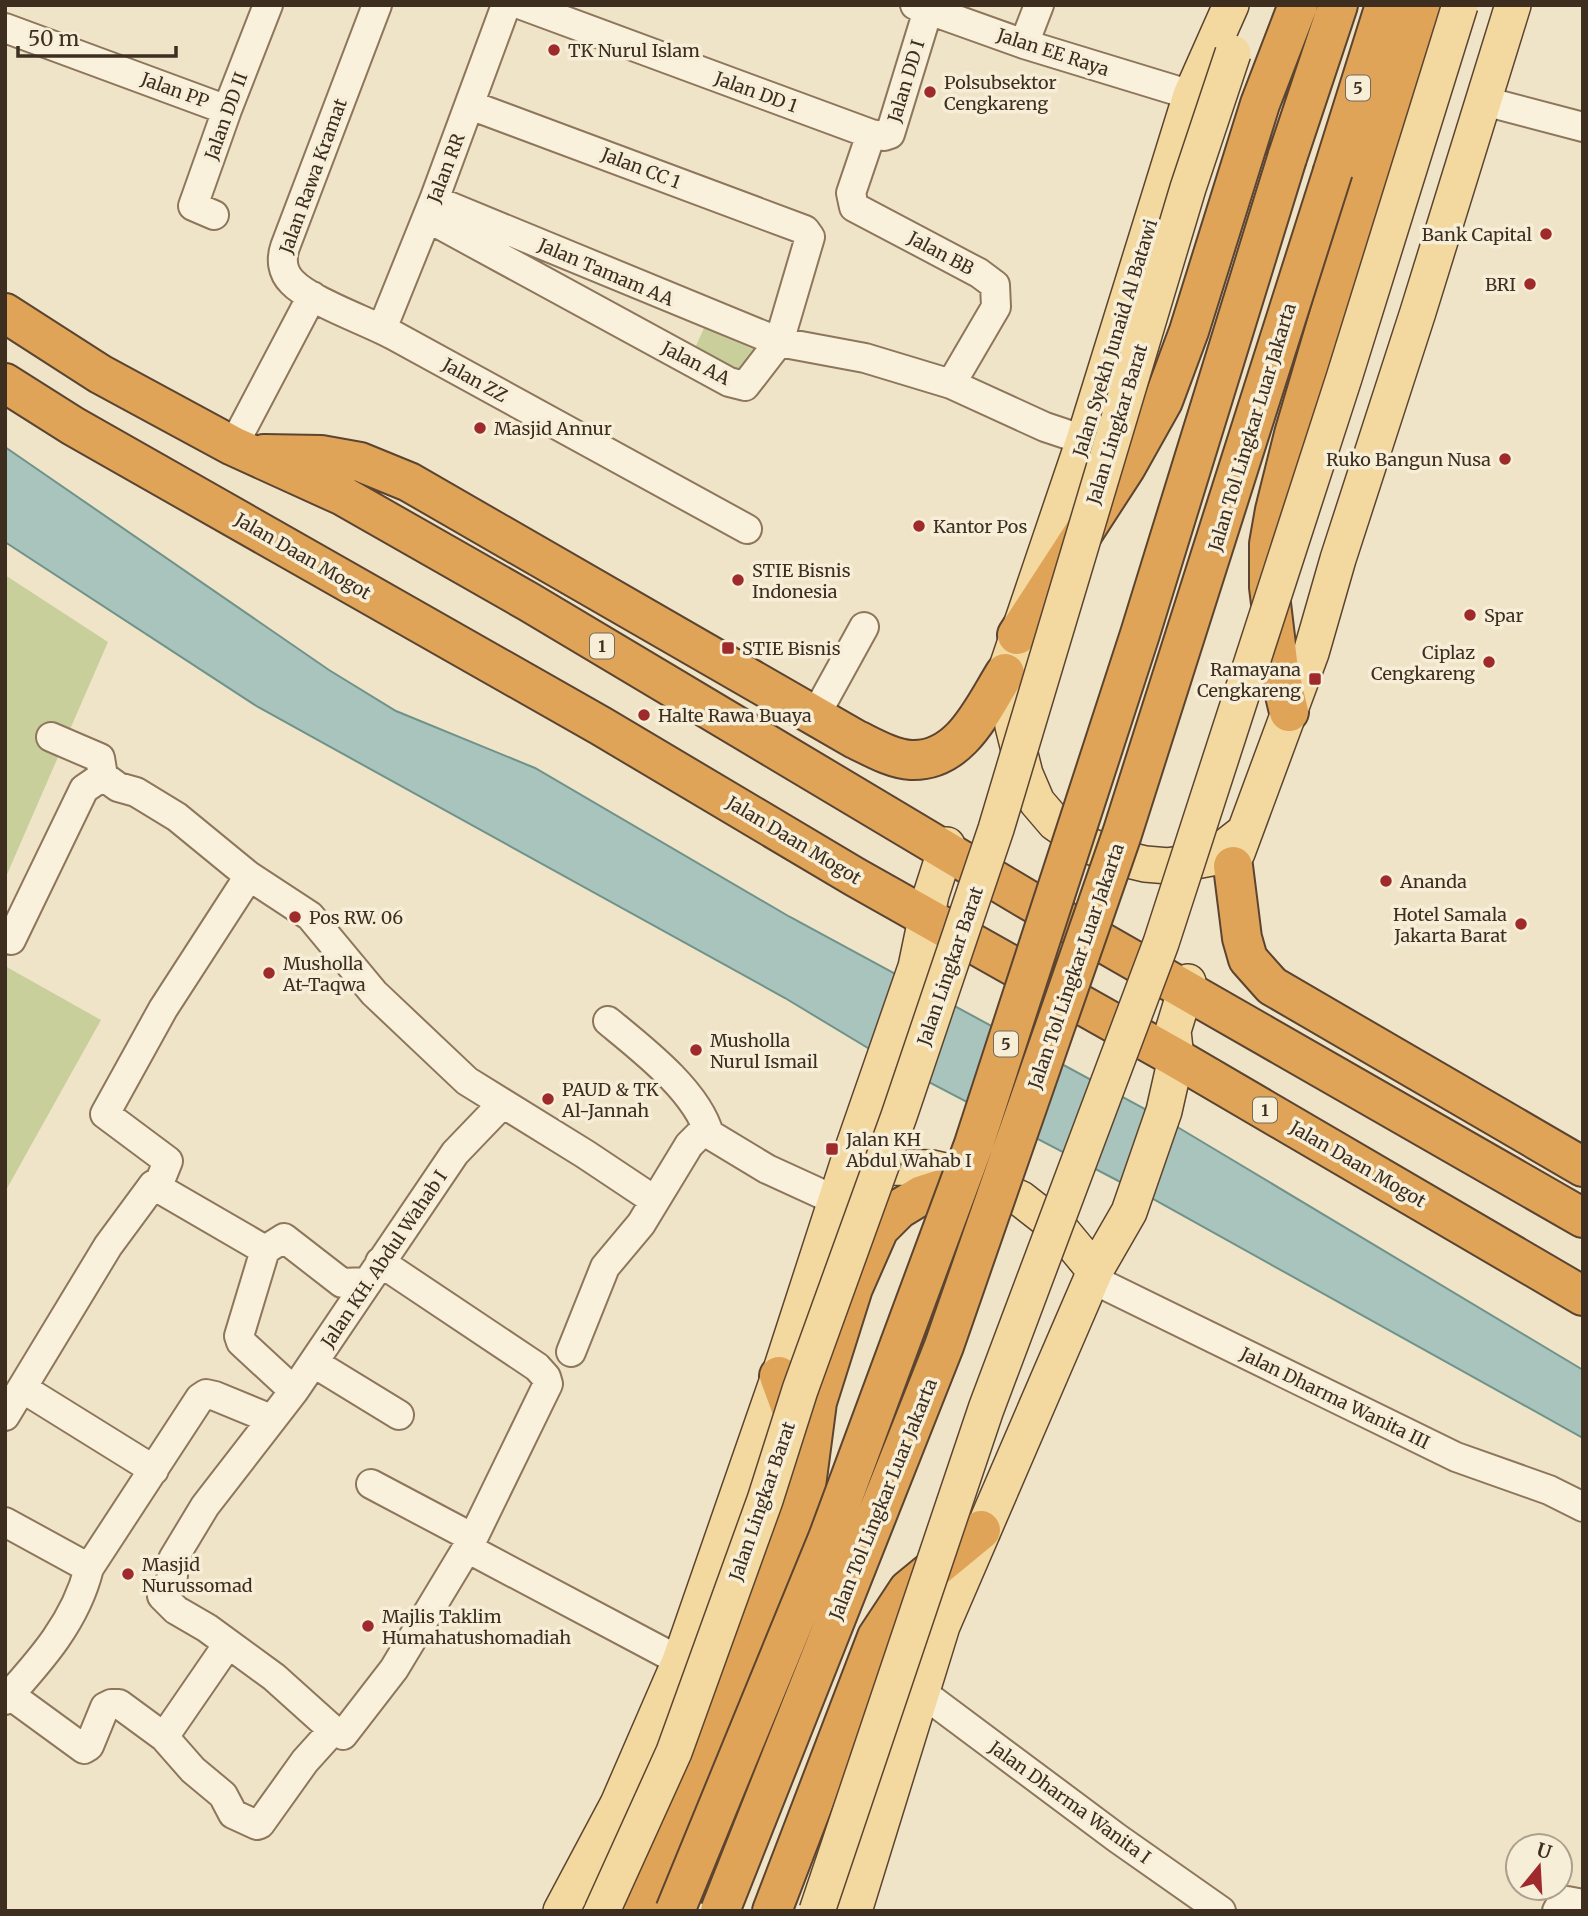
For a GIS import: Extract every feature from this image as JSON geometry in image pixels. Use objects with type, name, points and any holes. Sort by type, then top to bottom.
[{"type":"highway","points":[[1017,635],[1125,467],[1163,401],[1189,331],[1261,104],[1298,5]]},
{"type":"highway","name":"Jalan Tol Lingkar Luar Jakarta","points":[[674,1911],[828,1538],[974,1144],[1140,634],[1287,158],[1338,5]]},
{"type":"highway","name":"Jalan Tol Lingkar Luar Jakarta","points":[[720,1911],[944,1346],[1122,834],[1385,5]]},
{"type":"highway","points":[[1289,712],[1279,670],[1269,587],[1269,544],[1275,510],[1309,381],[1410,40],[1424,5]]},
{"type":"highway","name":"1","points":[[5,313],[100,374],[242,450],[343,496],[436,549],[1583,1218]]},
{"type":"highway","name":"Jalan Daan Mogot","points":[[5,383],[73,426],[601,726],[1583,1296]]},
{"type":"highway","points":[[242,450],[334,457],[360,462],[410,482],[855,739],[898,757],[911,760],[928,758],[942,753],[965,736],[1005,673]]},
{"type":"highway","points":[[1238,849],[1242,938],[1248,959],[1272,986],[1583,1167]]},
{"type":"highway","points":[[1518,1180],[1583,1175]]},
{"type":"highway","points":[[640,1911],[804,1501],[817,1402],[853,1289],[880,1229],[899,1209],[922,1195],[975,1178]]},
{"type":"highway","points":[[779,1376],[810,1461]]},
{"type":"highway","points":[[772,1911],[877,1637],[908,1590],[981,1530]]},
{"type":"main road","name":"Jalan Syekh Junaid Al Batawi","points":[[1005,673],[1084,440],[1192,95],[1231,5]]},
{"type":"main road","name":"Jalan Lingkar Barat","points":[[602,1911],[674,1752],[903,1103],[996,829],[1188,188],[1251,5]]},
{"type":"main road","points":[[817,1911],[986,1409],[1161,943],[1344,378],[1460,5]]},
{"type":"main road","points":[[1005,673],[1007,700],[1021,762],[1037,802],[1055,823],[1084,844],[1145,864],[1170,866],[1211,858],[1238,849],[1311,653],[1338,559],[1513,5]]},
{"type":"main road","name":"Jalan Lingkar Barat","points":[[561,1911],[618,1804],[680,1661],[916,967],[926,917],[947,847]]},
{"type":"main road","points":[[854,1911],[942,1626],[981,1530],[1093,1275],[1129,1212],[1164,1111],[1176,1058],[1173,1031],[1186,986]]},
{"type":"main road","points":[[841,1189],[888,1167],[932,1168],[975,1178],[1021,1199],[1062,1231],[1093,1275]]},
{"type":"street","name":"Jalan Rawa Kramat","points":[[312,296],[292,282],[284,271],[282,257],[377,5]]},
{"type":"street","name":"Jalan RR","points":[[382,329],[431,209],[506,5]]},
{"type":"street","name":"Jalan DD 1","points":[[522,5],[871,134]]},
{"type":"street","points":[[1024,44],[1039,5]]},
{"type":"street","name":"Jalan DD II","points":[[214,215],[193,206],[227,110],[258,8]]},
{"type":"street","name":"Jalan DD I","points":[[871,134],[890,134],[922,8]]},
{"type":"street","name":"Jalan EE Raya","points":[[922,8],[1024,44],[1192,95]]},
{"type":"street","name":"Jalan PP","points":[[5,27],[227,110]]},
{"type":"street","points":[[1484,101],[1583,127]]},
{"type":"street","name":"Jalan CC 1","points":[[470,105],[805,230],[810,235],[779,342]]},
{"type":"street","name":"Jalan BB","points":[[871,134],[851,193],[854,207],[979,273],[995,285],[996,307],[951,384]]},
{"type":"street","name":"Jalan Tamam AA","points":[[431,209],[779,342]]},
{"type":"street","name":"Jalan AA","points":[[431,209],[729,382],[745,386],[779,342]]},
{"type":"street","name":"Jalan ZZ","points":[[312,296],[382,329],[747,530]]},
{"type":"street","points":[[242,450],[312,296]]},
{"type":"street","points":[[779,342],[865,358],[951,384],[1045,426],[1084,440]]},
{"type":"street","points":[[816,716],[864,627]]},
{"type":"street","points":[[51,737],[100,758],[103,776],[118,787],[136,792],[177,817],[248,876],[310,916],[374,993],[467,1081],[654,1200]]},
{"type":"street","points":[[11,940],[84,789],[103,776]]},
{"type":"street","points":[[158,1186],[168,1161],[105,1114],[160,1014],[248,876]]},
{"type":"street","points":[[608,1021],[659,1063],[704,1118],[709,1134]]},
{"type":"street","name":"Jalan KH. Abdul Wahab I","points":[[218,1636],[176,1610],[162,1597],[173,1576],[173,1560],[205,1506],[294,1391],[455,1153],[502,1104]]},
{"type":"street","points":[[571,1352],[606,1267],[641,1224],[689,1144],[699,1135],[709,1134],[767,1169],[841,1189]]},
{"type":"street","points":[[5,1416],[108,1246],[151,1186],[158,1186],[265,1250]]},
{"type":"street","points":[[164,1737],[218,1636],[274,1677],[333,1730],[343,1735],[394,1669],[470,1543],[548,1384],[546,1377],[537,1367],[373,1272],[342,1283],[284,1238],[265,1250],[239,1336],[241,1342],[294,1391]]},
{"type":"street","name":"Jalan Dharma Wanita III","points":[[1093,1275],[1457,1458],[1549,1490],[1583,1507]]},
{"type":"street","points":[[313,1363],[400,1415]]},
{"type":"street","points":[[22,1388],[154,1470]]},
{"type":"street","points":[[271,1419],[206,1394],[200,1398],[89,1568],[80,1598],[49,1651],[9,1690],[84,1749],[89,1746],[105,1707],[119,1704],[164,1737],[193,1770],[223,1795],[233,1814],[257,1825],[305,1761],[333,1730]]},
{"type":"street","points":[[371,1484],[680,1661]]},
{"type":"street","points":[[5,1522],[89,1568]]},
{"type":"street","name":"Jalan Dharma Wanita I","points":[[920,1691],[1117,1838],[1221,1911]]},
{"type":"street","points":[[1557,1911],[1561,1904],[1567,1901],[1583,1904]]},
{"type":"green space","points":[[704,328],[764,354],[750,385],[690,359]]},
{"type":"green space","points":[[5,575],[108,642],[5,879]]},
{"type":"green space","points":[[5,966],[101,1020],[5,1192]]},
{"type":"water","points":[[5,447],[329,670],[396,711],[535,768],[790,917],[1169,1122],[1583,1370],[1583,1438],[1153,1199],[896,1065],[785,998],[258,707],[5,542]]},
{"type":"place","name":"TK Nurul Islam","points":[[554,50]]},
{"type":"place","name":"Polsubsektor Cengkareng","points":[[930,92]]},
{"type":"place","name":"Bank Capital","points":[[1546,234]]},
{"type":"place","name":"BRI","points":[[1530,284]]},
{"type":"place","name":"Masjid Annur","points":[[480,428]]},
{"type":"place","name":"Ruko Bangun Nusa","points":[[1505,459]]},
{"type":"place","name":"Kantor Pos","points":[[919,526]]},
{"type":"place","name":"STIE Bisnis Indonesia","points":[[738,580]]},
{"type":"place","name":"Spar","points":[[1470,615]]},
{"type":"place","name":"STIE Bisnis","points":[[728,648]]},
{"type":"place","name":"Ciplaz Cengkareng","points":[[1489,662]]},
{"type":"place","name":"Ramayana Cengkareng","points":[[1315,679]]},
{"type":"place","name":"Halte Rawa Buaya","points":[[644,715]]},
{"type":"place","name":"Ananda","points":[[1386,881]]},
{"type":"place","name":"Pos RW. 06","points":[[295,917]]},
{"type":"place","name":"Hotel Samala Jakarta Barat","points":[[1521,924]]},
{"type":"place","name":"Musholla At-Taqwa","points":[[269,973]]},
{"type":"place","name":"Musholla Nurul Ismail","points":[[696,1050]]},
{"type":"place","name":"PAUD & TK Al-Jannah","points":[[548,1099]]},
{"type":"place","name":"Jalan KH Abdul Wahab I","points":[[832,1149]]},
{"type":"place","name":"Masjid Nurussomad","points":[[128,1574]]},
{"type":"place","name":"Majlis Taklim Humahatushomadiah","points":[[368,1626]]}]
